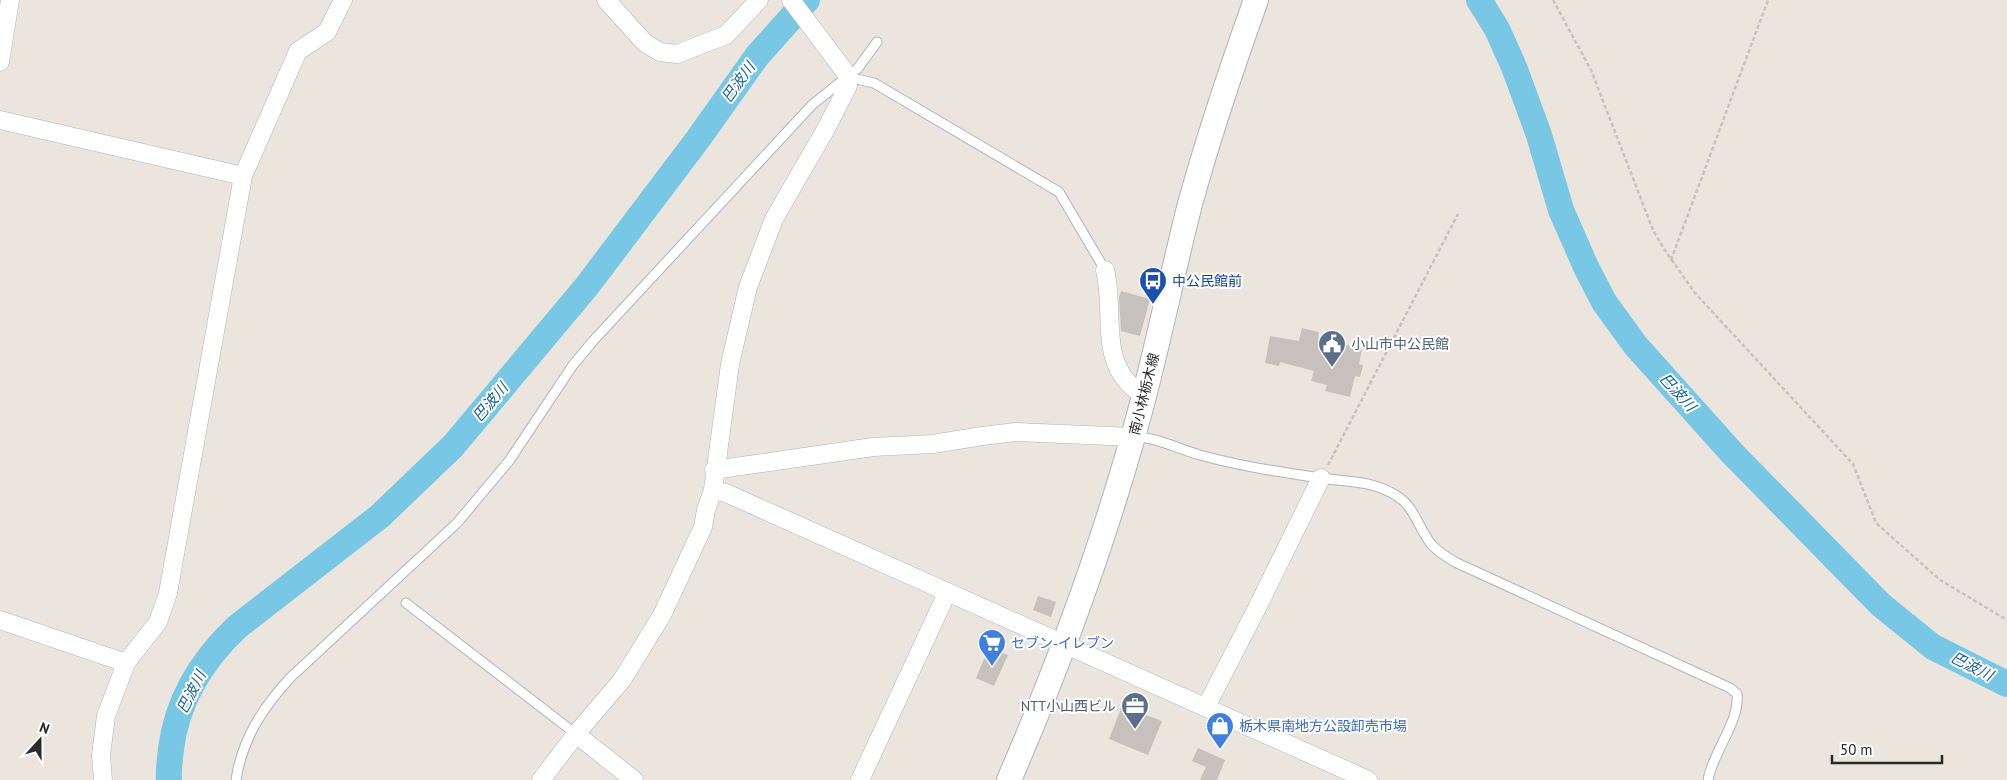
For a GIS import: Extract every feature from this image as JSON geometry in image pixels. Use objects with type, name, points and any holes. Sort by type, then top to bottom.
[{"type":"main road","name":"南小林栃木線","points":[[1009,780],[1064,643],[1106,529],[1133,437],[1204,158],[1256,0]]},
{"type":"street","points":[[0,62],[10,0]]},
{"type":"street","points":[[103,780],[101,755],[106,716],[126,663],[158,622],[168,593],[243,176],[298,51],[327,32],[343,0]]},
{"type":"street","points":[[606,0],[645,43],[660,52],[677,54],[726,35],[759,0]]},
{"type":"street","points":[[541,780],[576,734],[622,680],[662,615],[703,527],[706,510],[713,490],[714,470],[730,364],[748,287],[774,219],[827,127],[848,86],[845,73],[791,0]]},
{"type":"street","points":[[0,120],[243,176]]},
{"type":"street","points":[[1105,270],[1108,281],[1111,350],[1126,381],[1143,395]]},
{"type":"street","points":[[714,470],[864,449],[933,444],[1016,432],[1133,437]]},
{"type":"street","points":[[1206,707],[1321,478]]},
{"type":"street","points":[[713,490],[726,493],[1368,780]]},
{"type":"street","points":[[860,780],[947,593]]},
{"type":"street","points":[[0,620],[126,663]]},
{"type":"street","points":[[576,734],[634,780]]},
{"type":"lane","points":[[236,780],[238,765],[248,736],[275,693],[457,523],[509,461],[573,365],[593,341],[812,105],[845,73],[858,68],[877,42]]},
{"type":"lane","points":[[845,73],[874,83],[1059,192],[1105,270]]},
{"type":"lane","points":[[1133,437],[1153,439],[1177,449],[1207,457],[1382,487],[1399,497],[1410,508],[1431,544],[1457,563],[1730,688],[1737,694],[1738,702],[1711,765],[1708,780]]},
{"type":"lane","points":[[406,603],[576,734]]},
{"type":"path","points":[[1553,0],[1591,70],[1653,230],[1671,260],[1695,293],[1853,464],[1876,523],[1940,580],[2007,620]]},
{"type":"path","points":[[1671,260],[1768,0]]},
{"type":"path","points":[[1321,478],[1458,214]]},
{"type":"building","points":[[1121,291],[1150,299],[1140,336],[1121,331],[1119,297]]},
{"type":"building","name":"小山市中公民館","points":[[1302,328],[1319,332],[1318,337],[1362,349],[1359,364],[1363,365],[1360,377],[1355,376],[1350,397],[1325,391],[1327,385],[1311,381],[1314,371],[1280,362],[1279,366],[1265,363],[1270,336],[1299,341]]},
{"type":"building","points":[[1038,596],[1056,602],[1051,617],[1033,610]]},
{"type":"building","name":"セブン-イレブン","points":[[989,647],[1008,655],[994,686],[976,678]]},
{"type":"building","name":"NTT小山西ビル","points":[[1122,706],[1162,721],[1148,755],[1109,739]]},
{"type":"building","points":[[1198,748],[1225,760],[1217,780],[1200,780],[1206,767],[1192,761]]},
{"type":"waterway","name":"巴波川","points":[[169,780],[171,749],[179,714],[193,682],[212,654],[237,627],[380,516],[453,446],[587,286],[698,139],[757,56],[807,0]]},
{"type":"waterway","name":"巴波川","points":[[1479,0],[1497,29],[1514,67],[1539,135],[1561,210],[1586,267],[1604,302],[1636,346],[1732,453],[1881,605],[1933,647],[2007,684]]},
{"type":"place","name":"中公民館前","points":[[1153,305]]},
{"type":"place","name":"小山市中公民館","points":[[1332,368]]},
{"type":"place","name":"セブン-イレブン","points":[[992,667]]},
{"type":"place","name":"NTT小山西ビル","points":[[1135,730]]},
{"type":"place","name":"栃木県南地方公設卸売市場","points":[[1220,750]]}]
